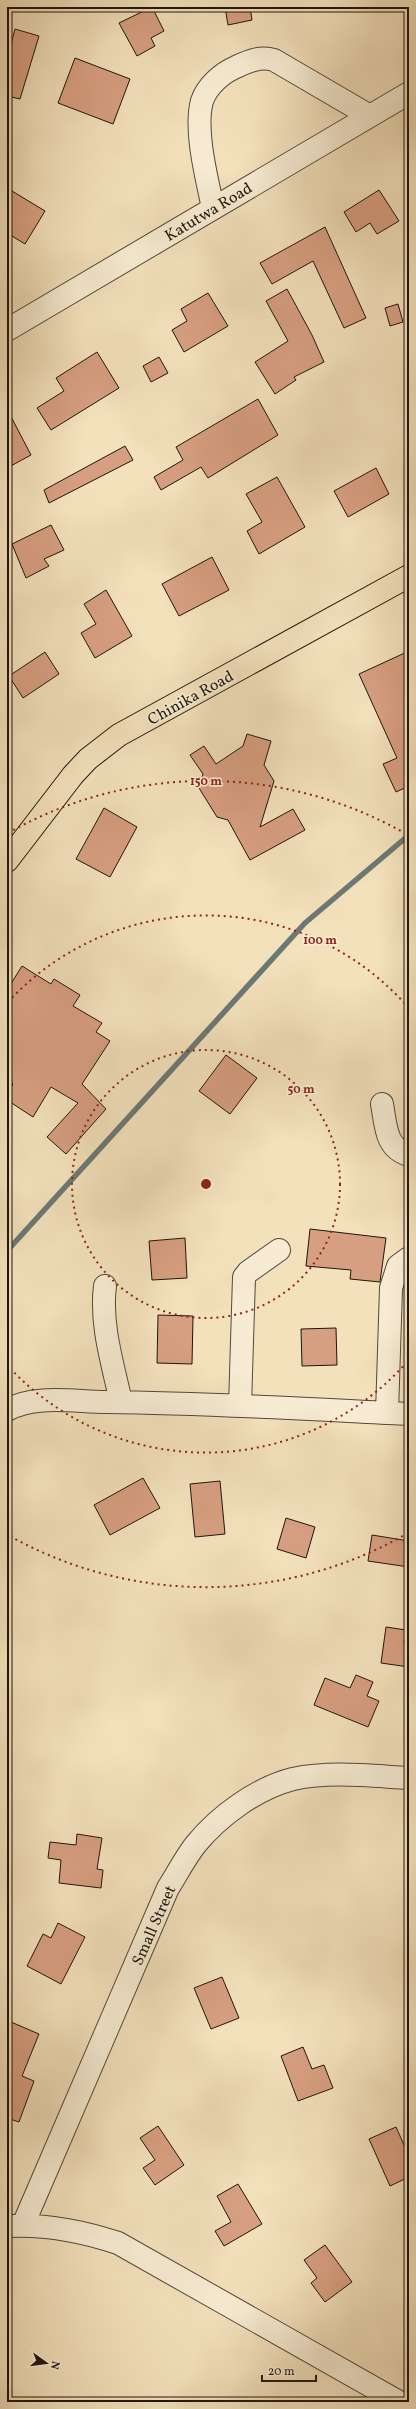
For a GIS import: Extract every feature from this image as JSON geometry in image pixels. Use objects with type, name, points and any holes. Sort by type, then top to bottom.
[{"type":"main road","name":"Chinika Road","points":[[7,861],[73,775],[88,759],[119,736],[409,576]]},
{"type":"street","points":[[213,208],[201,139],[202,102],[212,83],[233,68],[257,58],[274,60],[370,116]]},
{"type":"street","name":"Katutwa Road","points":[[7,330],[409,93]]},
{"type":"street","points":[[382,1104],[388,1139],[399,1152],[409,1155]]},
{"type":"street","points":[[240,1406],[244,1277],[248,1272],[279,1250]]},
{"type":"street","points":[[387,1413],[391,1288],[398,1266],[409,1258]]},
{"type":"street","points":[[105,1286],[104,1299],[108,1343],[120,1402]]},
{"type":"street","points":[[7,1410],[16,1404],[34,1401],[240,1406],[409,1414]]},
{"type":"street","name":"Small Street","points":[[15,2226],[168,1888],[196,1844],[218,1822],[241,1805],[266,1789],[293,1779],[322,1775],[409,1778]]},
{"type":"street","points":[[15,2226],[73,2231],[118,2243],[399,2402]]},
{"type":"building","points":[[152,7],[164,31],[151,38],[155,46],[137,56],[119,23]]},
{"type":"building","points":[[225,7],[250,7],[252,20],[228,25]]},
{"type":"building","points":[[15,29],[39,36],[20,99],[7,96],[7,59]]},
{"type":"building","points":[[75,58],[130,79],[113,124],[58,103]]},
{"type":"building","points":[[379,190],[399,221],[377,234],[370,223],[356,232],[344,212]]},
{"type":"building","points":[[12,191],[45,211],[25,244],[7,233],[7,200]]},
{"type":"building","points":[[325,227],[366,318],[344,328],[313,261],[272,284],[260,263]]},
{"type":"building","points":[[287,289],[312,335],[324,362],[294,377],[296,380],[275,394],[255,362],[288,341],[266,301]]},
{"type":"building","points":[[208,293],[228,326],[184,352],[172,330],[187,321],[181,309]]},
{"type":"building","points":[[398,304],[403,322],[390,326],[385,308]]},
{"type":"building","points":[[97,352],[119,388],[51,430],[37,408],[64,391],[56,378]]},
{"type":"building","points":[[159,357],[168,373],[151,382],[143,366]]},
{"type":"building","points":[[258,399],[278,435],[208,478],[201,467],[161,490],[154,477],[183,460],[176,447]]},
{"type":"building","points":[[7,409],[31,455],[7,468]]},
{"type":"building","points":[[125,446],[133,460],[49,503],[44,490]]},
{"type":"building","points":[[376,468],[389,494],[348,517],[334,491]]},
{"type":"building","points":[[277,477],[305,527],[259,554],[247,531],[262,522],[246,494]]},
{"type":"building","points":[[51,525],[64,550],[44,559],[49,566],[26,578],[12,544]]},
{"type":"building","points":[[212,557],[229,590],[179,616],[162,584]]},
{"type":"building","points":[[106,590],[132,636],[95,658],[81,633],[96,624],[84,604]]},
{"type":"building","points":[[409,651],[409,786],[396,792],[383,764],[397,758],[359,674]]},
{"type":"building","points":[[45,652],[59,674],[23,698],[9,676]]},
{"type":"building","points":[[247,734],[271,741],[264,765],[274,781],[260,827],[293,809],[305,830],[250,860],[228,820],[217,817],[199,788],[203,774],[190,755],[204,746],[216,764],[243,746]]},
{"type":"building","points":[[104,808],[137,827],[110,877],[76,859]]},
{"type":"building","points":[[22,966],[51,984],[54,979],[80,995],[73,1006],[102,1023],[96,1032],[110,1041],[82,1084],[106,1109],[66,1154],[47,1137],[78,1103],[51,1087],[33,1117],[7,1100],[7,1093],[13,1084],[7,1080],[7,990]]},
{"type":"building","points":[[226,1055],[257,1078],[230,1114],[199,1091]]},
{"type":"building","points":[[310,1229],[386,1238],[380,1282],[350,1279],[351,1270],[306,1266]]},
{"type":"building","points":[[185,1238],[187,1278],[152,1280],[149,1241]]},
{"type":"building","points":[[158,1315],[193,1316],[192,1364],[157,1363]]},
{"type":"building","points":[[336,1328],[337,1365],[302,1366],[301,1329]]},
{"type":"building","points":[[143,1478],[160,1508],[110,1535],[94,1505]]},
{"type":"building","points":[[220,1481],[225,1534],[195,1537],[190,1484]]},
{"type":"building","points":[[286,1518],[315,1527],[306,1558],[277,1549]]},
{"type":"building","points":[[372,1535],[409,1541],[409,1567],[368,1561]]},
{"type":"building","points":[[386,1627],[406,1630],[404,1643],[409,1644],[409,1667],[381,1663]]},
{"type":"building","points":[[356,1675],[373,1682],[367,1696],[379,1701],[368,1727],[314,1705],[325,1678],[350,1688]]},
{"type":"building","points":[[77,1834],[102,1838],[97,1869],[103,1870],[101,1888],[59,1883],[61,1860],[48,1858],[50,1842],[76,1845]]},
{"type":"building","points":[[58,1923],[85,1937],[61,1984],[27,1966],[43,1934],[51,1938]]},
{"type":"building","points":[[222,1977],[239,2018],[211,2029],[194,1988]]},
{"type":"building","points":[[11,2022],[39,2034],[22,2076],[34,2081],[19,2122],[7,2118],[7,2033]]},
{"type":"building","points":[[303,2047],[312,2069],[324,2065],[333,2088],[298,2101],[281,2056]]},
{"type":"building","points":[[158,2126],[184,2165],[155,2185],[143,2168],[155,2160],[140,2138]]},
{"type":"building","points":[[396,2127],[409,2156],[409,2177],[390,2186],[369,2139]]},
{"type":"building","points":[[238,2184],[262,2224],[224,2246],[215,2231],[231,2222],[217,2196]]},
{"type":"building","points":[[325,2245],[352,2282],[325,2302],[311,2283],[317,2278],[304,2260]]},
{"type":"waterway","points":[[7,1251],[305,923],[409,835]]}]
